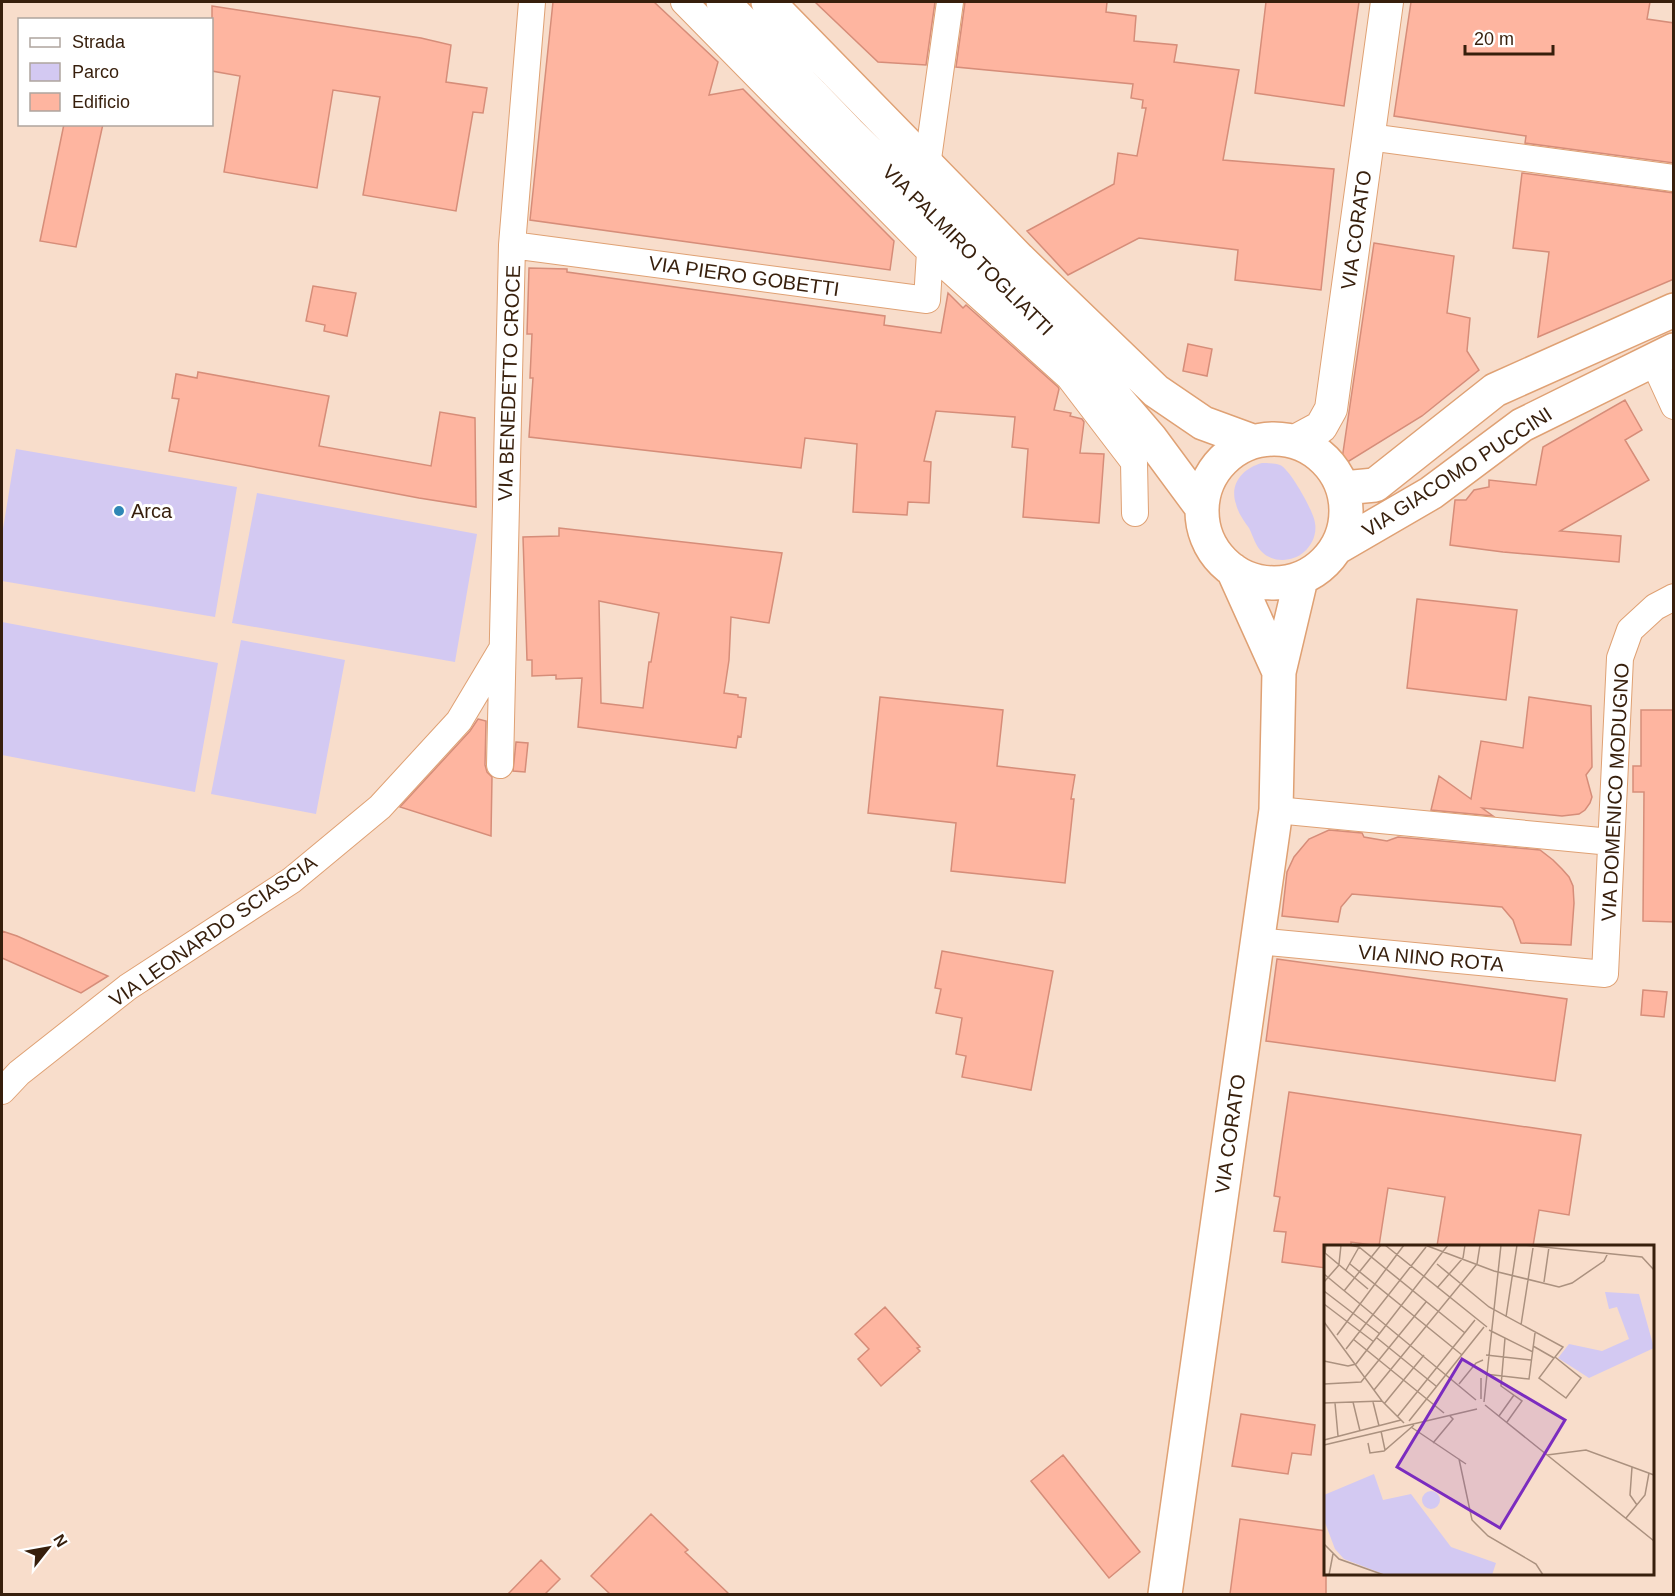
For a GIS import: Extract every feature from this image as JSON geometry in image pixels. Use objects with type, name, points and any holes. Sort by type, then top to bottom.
[{"type":"main road","name":"VIA PALMIRO TOGLIATTI","points":[[723,2],[865,149],[1103,383],[1151,439],[1202,508]]},
{"type":"main road","name":"VIA PALMIRO TOGLIATTI","points":[[768,2],[1019,259],[1156,391],[1203,423],[1252,441]]},
{"type":"main road","name":"VIA GIACOMO PUCCINI","points":[[1343,488],[1375,485],[1495,390],[1674,309]]},
{"type":"main road","name":"VIA GIACOMO PUCCINI","points":[[1338,547],[1431,493],[1522,425],[1663,355]]},
{"type":"main road","name":"VIA CORATO","points":[[1275,438],[1295,441],[1313,450],[1328,462],[1343,488],[1347,508],[1345,528],[1338,547],[1322,566],[1301,579],[1278,584],[1254,581],[1233,570],[1216,553],[1205,532],[1202,508],[1206,486],[1216,466],[1233,451],[1252,441],[1275,438]]},
{"type":"main road","name":"VIA CORATO","points":[[1233,570],[1279,672]]},
{"type":"main road","name":"VIA CORATO","points":[[1165,1594],[1276,810],[1279,672],[1301,579]]},
{"type":"street","name":"VIA BENEDETTO CROCE","points":[[500,765],[512,244],[532,2]]},
{"type":"street","points":[[684,2],[930,252],[1069,377],[1134,462],[1135,513]]},
{"type":"street","points":[[927,166],[950,2]]},
{"type":"street","name":"VIA CORATO","points":[[1295,441],[1321,427],[1331,409],[1387,2]]},
{"type":"street","points":[[1369,137],[1674,178]]},
{"type":"street","name":"VIA PIERO GOBETTI","points":[[512,244],[927,300],[930,252]]},
{"type":"street","points":[[1663,355],[1674,406]]},
{"type":"street","name":"VIA DOMENICO MODUGNO","points":[[1605,974],[1620,658],[1630,630],[1655,607],[1674,597]]},
{"type":"street","name":"VIA LEONARDO SCIASCIA","points":[[2,1091],[19,1073],[128,987],[292,880],[380,807],[459,721],[502,649]]},
{"type":"street","points":[[1276,810],[1611,842]]},
{"type":"street","name":"VIA NINO ROTA","points":[[1257,941],[1605,974]]},
{"type":"green space","name":"Arca","points":[[16,449],[237,487],[215,617],[2,581],[2,535]]},
{"type":"green space","points":[[1278,464],[1290,474],[1314,518],[1315,535],[1312,543],[1294,558],[1277,559],[1262,552],[1237,507],[1234,490],[1239,478],[1255,465]]},
{"type":"green space","points":[[257,493],[477,534],[455,662],[232,623]]},
{"type":"green space","points":[[2,622],[218,663],[195,792],[2,755]]},
{"type":"green space","points":[[241,640],[345,660],[316,814],[211,794]]},
{"type":"building","points":[[553,2],[654,2],[718,62],[709,95],[743,89],[894,241],[890,270],[530,220]]},
{"type":"building","points":[[815,2],[935,2],[926,65],[878,62]]},
{"type":"building","points":[[965,2],[1107,2],[1106,12],[1136,16],[1134,41],[1177,45],[1174,62],[1239,70],[1223,160],[1334,169],[1321,290],[1235,280],[1238,250],[1139,238],[1068,275],[1027,231],[1114,184],[1118,153],[1137,156],[1146,108],[1142,108],[1143,100],[1131,98],[1133,84],[956,67]]},
{"type":"building","points":[[1266,2],[1359,2],[1344,106],[1255,93]]},
{"type":"building","points":[[1411,2],[1650,2],[1647,19],[1674,23],[1674,163],[1525,143],[1526,136],[1394,116]]},
{"type":"building","points":[[212,6],[421,38],[451,45],[446,82],[487,88],[483,113],[473,112],[456,211],[363,195],[380,97],[333,90],[317,188],[224,172],[240,76],[213,71]]},
{"type":"building","points":[[64,126],[103,126],[76,247],[40,241]]},
{"type":"building","points":[[1522,173],[1674,193],[1674,279],[1538,337],[1549,252],[1513,248]]},
{"type":"building","points":[[1374,243],[1454,256],[1447,313],[1470,318],[1467,351],[1479,370],[1422,416],[1341,466]]},
{"type":"building","points":[[529,268],[567,269],[567,272],[885,316],[884,325],[941,333],[948,293],[963,308],[966,305],[1058,387],[1054,410],[1071,413],[1070,416],[1082,419],[1084,422],[1080,453],[1104,454],[1099,523],[1023,517],[1028,449],[1012,447],[1015,417],[936,411],[924,461],[931,462],[929,503],[908,502],[907,515],[853,512],[857,444],[805,438],[801,468],[529,437],[533,378],[530,378],[532,334],[527,334]]},
{"type":"building","points":[[313,286],[356,293],[347,336],[324,331],[325,325],[306,321]]},
{"type":"building","points":[[1188,344],[1212,349],[1207,376],[1183,371]]},
{"type":"building","points":[[198,372],[329,396],[319,446],[431,466],[440,412],[475,418],[476,507],[169,451],[179,399],[172,398],[176,374],[197,378]]},
{"type":"building","points":[[1625,400],[1642,430],[1625,440],[1649,480],[1560,531],[1621,536],[1619,562],[1450,545],[1455,500],[1466,500],[1474,490],[1489,487],[1489,480],[1536,485],[1543,447]]},
{"type":"building","points":[[559,528],[782,553],[769,623],[731,617],[729,660],[724,693],[746,698],[741,737],[738,736],[736,748],[578,727],[582,678],[556,679],[556,675],[532,676],[532,660],[527,660],[523,537],[559,536]],"holes":[[[599,601],[659,613],[643,708],[601,703]]]},
{"type":"building","points":[[1417,599],[1517,610],[1506,700],[1407,688]]},
{"type":"building","points":[[880,697],[1003,710],[997,766],[1075,775],[1065,883],[951,871],[956,823],[868,813]]},
{"type":"building","points":[[1529,697],[1591,706],[1592,767],[1586,775],[1592,797],[1585,810],[1579,814],[1562,816],[1482,808],[1493,816],[1431,810],[1439,776],[1471,799],[1481,741],[1523,748]]},
{"type":"building","points":[[1641,710],[1674,710],[1674,922],[1643,921],[1644,792],[1633,792],[1633,766],[1641,766]]},
{"type":"building","points":[[478,719],[486,721],[485,765],[492,777],[491,836],[400,807],[470,731]]},
{"type":"building","points":[[516,742],[528,743],[525,772],[513,771]]},
{"type":"building","points":[[1329,830],[1362,833],[1364,837],[1387,841],[1398,837],[1540,850],[1562,869],[1573,886],[1571,945],[1521,943],[1513,920],[1502,907],[1352,894],[1341,907],[1338,922],[1282,916],[1287,872],[1294,857],[1309,839]]},
{"type":"building","points":[[2,931],[108,976],[81,993],[2,958]]},
{"type":"building","points":[[942,951],[1053,971],[1031,1090],[962,1077],[966,1056],[956,1054],[962,1018],[936,1013],[941,989],[935,988]]},
{"type":"building","points":[[1277,959],[1567,999],[1555,1081],[1266,1041]]},
{"type":"building","points":[[1643,990],[1667,992],[1664,1017],[1641,1015]]},
{"type":"building","points":[[1289,1092],[1581,1135],[1569,1215],[1539,1210],[1533,1245],[1437,1245],[1445,1197],[1388,1188],[1379,1245],[1351,1242],[1351,1245],[1324,1245],[1324,1268],[1282,1262],[1286,1232],[1274,1231],[1280,1197],[1274,1196]]},
{"type":"building","points":[[885,1307],[920,1347],[917,1348],[920,1351],[881,1386],[858,1359],[869,1349],[855,1334]]},
{"type":"building","points":[[1241,1414],[1315,1425],[1311,1455],[1292,1453],[1288,1474],[1232,1466]]},
{"type":"building","points":[[1063,1455],[1140,1552],[1109,1578],[1031,1481]]},
{"type":"building","points":[[651,1514],[688,1550],[685,1552],[729,1594],[610,1594],[591,1576]]},
{"type":"building","points":[[1240,1519],[1324,1531],[1326,1594],[1230,1594]]},
{"type":"building","points":[[541,1560],[560,1579],[545,1594],[508,1594]]},
{"type":"place","name":"Arca","points":[[119,511]]}]
